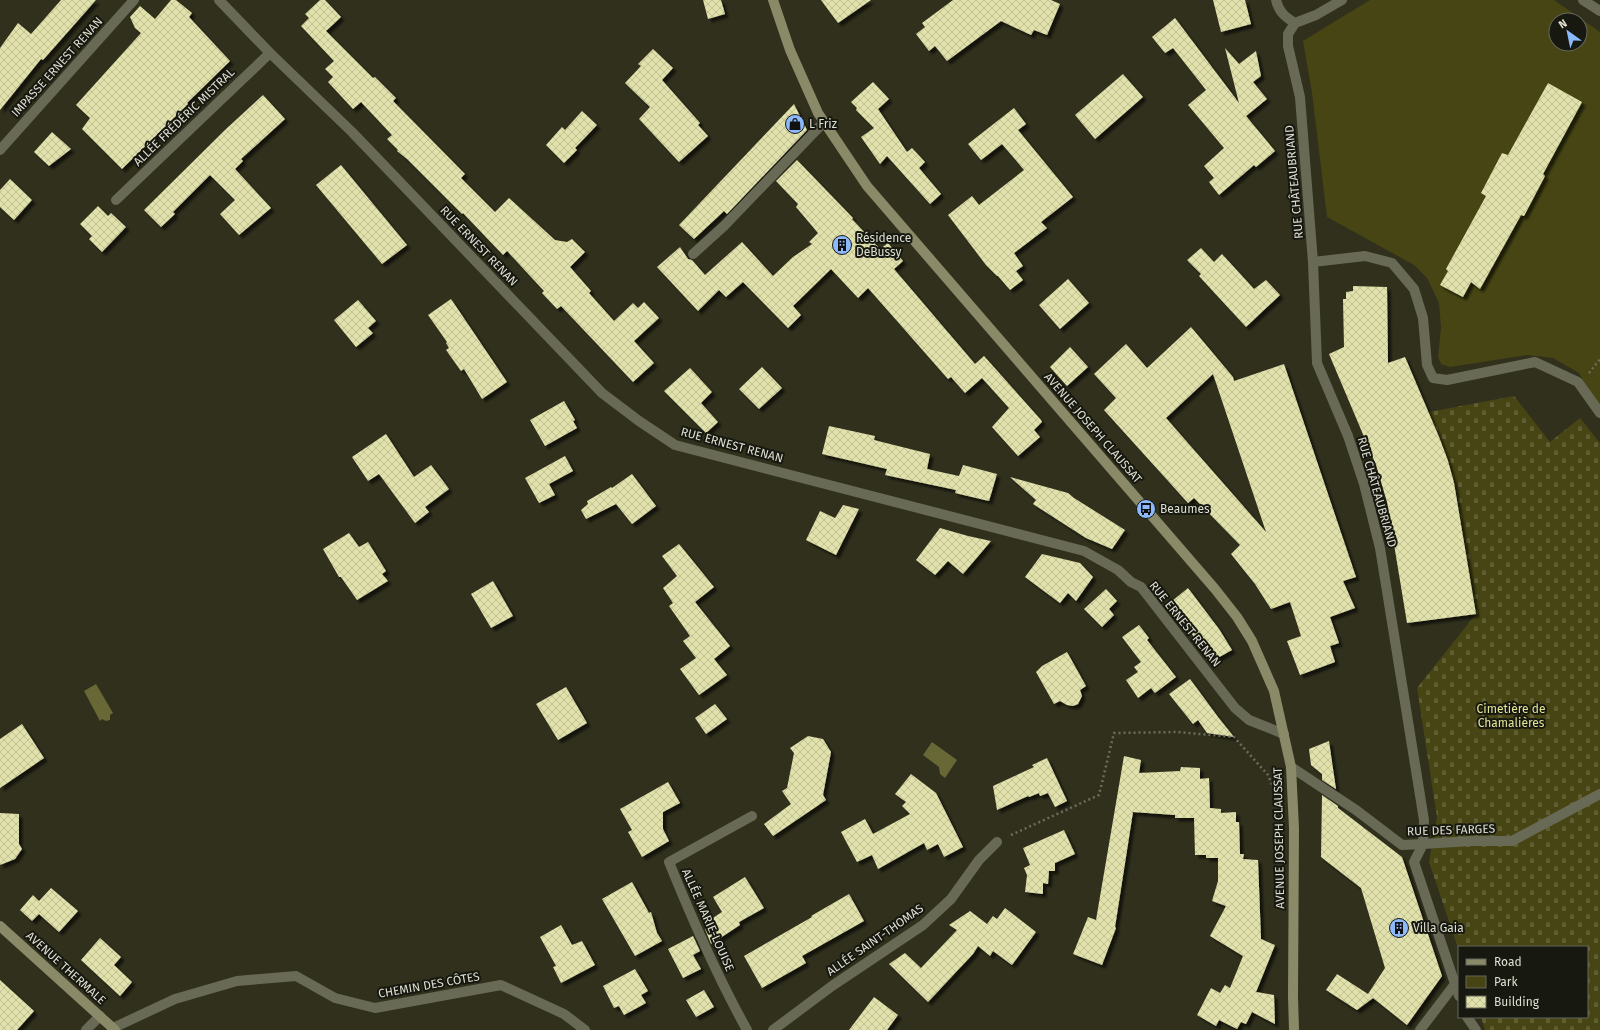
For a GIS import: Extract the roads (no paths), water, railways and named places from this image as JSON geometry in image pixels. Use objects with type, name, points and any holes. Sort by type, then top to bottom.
[{"type":"main road","name":"AVENUE JOSEPH CLAUSSAT","points":[[773,0],[798,69],[818,113],[866,186],[1205,577],[1237,617],[1252,641],[1274,691],[1291,767],[1294,828],[1294,1030]]},
{"type":"main road","name":"AVENUE THERMALE","points":[[0,926],[114,1029]]},
{"type":"street","name":"IMPASSE ERNEST RENAN","points":[[0,150],[134,0]]},
{"type":"street","name":"RUE ERNEST RENAN","points":[[219,0],[352,132],[602,393],[638,421],[675,445],[1084,551],[1118,570],[1131,582],[1141,587],[1235,708],[1249,720],[1284,734]]},
{"type":"street","points":[[1276,0],[1284,17],[1295,24],[1316,15],[1342,0]]},
{"type":"street","points":[[1583,0],[1600,11]]},
{"type":"street","name":"RUE CHÂTEAUBRIAND","points":[[1295,24],[1288,34],[1288,46],[1300,97],[1313,262],[1318,363],[1348,436],[1364,484],[1380,548],[1424,820],[1423,844],[1414,862],[1458,992]]},
{"type":"street","name":"ALLÉE FRÉDÉRIC MISTRAL","points":[[116,200],[270,52]]},
{"type":"street","points":[[694,254],[724,226],[824,122]]},
{"type":"street","points":[[1313,262],[1365,256],[1392,263],[1414,289],[1423,318],[1427,366],[1433,378],[1446,380],[1535,362],[1578,382],[1600,413]]},
{"type":"street","name":"RUE DES FARGES","points":[[1291,767],[1356,810],[1402,846],[1471,841],[1512,841],[1600,794]]},
{"type":"street","name":"ALLÉE MARIE-LOUISE","points":[[747,1030],[730,999],[692,920],[669,862],[752,816]]},
{"type":"street","name":"ALLÉE SAINT-THOMAS","points":[[773,1030],[832,986],[924,925],[951,899],[979,860],[997,842]]},
{"type":"street","name":"CHEMIN DES CÔTES","points":[[114,1029],[175,999],[237,981],[296,976],[335,998],[375,1008],[501,985],[564,1014],[585,1030]]},
{"type":"street","points":[[1420,1030],[1456,984]]},
{"type":"street","points":[[86,1030],[100,1016]]},
{"type":"street","points":[[1468,1018],[1476,1030]]},
{"type":"place","name":"L Friz","points":[[795,124]]},
{"type":"place","name":"Résidence DeBussy","points":[[842,245]]},
{"type":"place","name":"Beaumes","points":[[1146,509]]},
{"type":"place","name":"Villa Gaia","points":[[1399,928]]},
{"type":"park label","name":"Cimetière de Chamalières","points":[[1511,716]]}]
